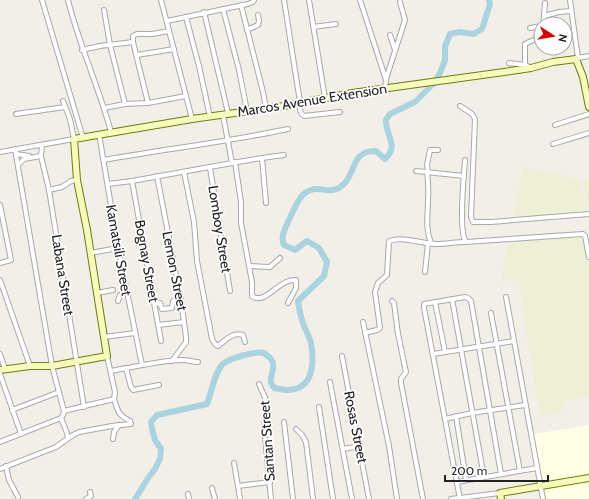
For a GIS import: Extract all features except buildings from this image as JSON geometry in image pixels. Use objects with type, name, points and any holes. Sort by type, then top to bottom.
[{"type":"street","points":[[42,0],[83,138]]},
{"type":"street","points":[[68,0],[82,50],[104,108],[110,132]]},
{"type":"street","points":[[161,0],[192,119]]},
{"type":"street","points":[[167,21],[223,8],[241,6],[253,2],[254,0]]},
{"type":"street","points":[[284,0],[301,113],[304,116],[340,112]]},
{"type":"street","points":[[309,0],[325,98]]},
{"type":"street","points":[[360,0],[386,80]]},
{"type":"street","points":[[570,0],[577,59],[583,77],[589,107]]},
{"type":"street","points":[[385,88],[386,80],[405,20],[400,2]]},
{"type":"street","points":[[545,3],[544,16],[559,12],[571,11]]},
{"type":"street","points":[[241,6],[266,108]]},
{"type":"street","points":[[223,8],[239,70],[247,111]]},
{"type":"street","points":[[104,10],[110,45],[125,104]]},
{"type":"street","points":[[204,12],[225,114],[227,141],[240,195],[242,223],[253,298],[264,297],[284,283],[296,280],[296,288],[288,302]]},
{"type":"street","points":[[247,30],[258,25],[258,15]]},
{"type":"street","points":[[186,17],[199,66],[210,117]]},
{"type":"street","points":[[313,27],[336,24]]},
{"type":"street","points":[[148,103],[133,42],[133,36],[137,34],[152,34],[169,31]]},
{"type":"street","points":[[390,35],[395,52]]},
{"type":"street","points":[[509,62],[528,66],[526,44],[533,40]]},
{"type":"street","points":[[82,50],[133,42]]},
{"type":"street","points":[[137,55],[174,49]]},
{"type":"street","points":[[577,59],[589,56]]},
{"type":"street","name":"Marcos Avenue Extension","points":[[0,152],[15,151],[110,132],[385,88],[446,81],[528,66],[577,59]]},
{"type":"street","points":[[104,108],[125,104],[148,103],[186,96]]},
{"type":"street","points":[[0,469],[56,447],[79,432],[119,425],[130,425],[131,423],[117,411],[114,399],[115,392],[107,356],[77,180],[74,139],[70,119],[63,101]]},
{"type":"street","points":[[460,106],[472,114],[475,119],[471,217],[473,222],[499,222],[589,214]]},
{"type":"street","points":[[16,114],[65,107]]},
{"type":"street","points":[[555,125],[589,114]]},
{"type":"street","points":[[104,160],[146,152],[227,141],[288,129]]},
{"type":"street","points":[[553,144],[589,133]]},
{"type":"street","name":"Kamatsili Street","points":[[99,134],[118,248],[142,365]]},
{"type":"street","name":"Labana Street","points":[[42,145],[41,156],[49,190],[84,407]]},
{"type":"street","points":[[425,272],[430,243],[427,225],[428,171],[426,166],[430,150],[438,150]]},
{"type":"street","points":[[15,151],[32,157]]},
{"type":"street","points":[[0,442],[61,418],[64,411],[52,366],[15,151]]},
{"type":"street","points":[[108,184],[284,155]]},
{"type":"street","points":[[18,165],[22,160],[41,156]]},
{"type":"street","points":[[262,158],[266,203]]},
{"type":"street","points":[[465,160],[462,232],[463,238],[466,242]]},
{"type":"street","name":"Lomboy Street","points":[[210,168],[230,291]]},
{"type":"street","points":[[416,170],[464,176]]},
{"type":"street","points":[[184,172],[194,222],[197,261],[212,339],[218,346],[230,336],[241,334],[244,342]]},
{"type":"street","name":"Lemon Street","points":[[157,176],[181,300],[186,342],[172,361]]},
{"type":"street","points":[[49,190],[62,187],[77,180]]},
{"type":"street","name":"Bognay Street","points":[[132,181],[161,341]]},
{"type":"street","points":[[0,205],[11,260],[0,263]]},
{"type":"street","points":[[365,333],[380,328],[375,292],[378,283],[387,276],[389,241],[394,240],[437,244],[583,234],[585,236],[589,257]]},
{"type":"street","points":[[90,253],[118,248]]},
{"type":"street","points":[[249,266],[270,267],[280,258]]},
{"type":"street","points":[[0,280],[30,366]]},
{"type":"street","points":[[97,293],[113,290]]},
{"type":"street","points":[[118,301],[120,295],[126,290]]},
{"type":"street","points":[[460,498],[423,306],[425,304],[466,297],[471,301],[501,474]]},
{"type":"street","points":[[506,297],[543,499]]},
{"type":"street","points":[[452,299],[484,477]]},
{"type":"street","points":[[155,304],[160,303],[162,309],[172,308],[173,301],[181,300]]},
{"type":"street","points":[[392,301],[394,303],[398,334],[406,372],[400,383],[423,499]]},
{"type":"street","points":[[436,302],[445,352]]},
{"type":"street","points":[[491,313],[520,471]]},
{"type":"street","points":[[158,325],[184,322]]},
{"type":"street","points":[[363,322],[389,446],[397,499]]},
{"type":"street","points":[[104,337],[135,333]]},
{"type":"street","points":[[432,354],[514,340]]},
{"type":"street","points":[[0,354],[3,369],[30,366],[52,366],[107,356]]},
{"type":"street","name":"Rosas Street","points":[[342,356],[369,499]]},
{"type":"street","points":[[111,371],[172,361],[186,360],[189,362],[198,362]]},
{"type":"street","points":[[126,368],[132,389],[159,385]]},
{"type":"street","points":[[0,374],[21,434]]},
{"type":"street","points":[[330,382],[352,499]]},
{"type":"street","name":"Santan Street","points":[[259,384],[267,402],[264,427],[272,499]]},
{"type":"street","points":[[12,410],[59,392]]},
{"type":"street","points":[[64,411],[114,399]]},
{"type":"street","points":[[444,419],[525,405]]},
{"type":"street","points":[[319,407],[333,499]]},
{"type":"street","points":[[456,416],[466,480]]},
{"type":"street","points":[[61,418],[68,438]]},
{"type":"street","points":[[284,422],[293,499]]},
{"type":"street","points":[[113,439],[115,431],[119,425]]},
{"type":"street","points":[[296,429],[306,442],[313,499]]},
{"type":"street","points":[[343,449],[360,446]]},
{"type":"street","points":[[234,463],[240,499]]},
{"type":"street","points":[[6,466],[9,480],[18,496]]},
{"type":"street","points":[[457,482],[537,468]]},
{"type":"street","points":[[451,499],[500,496],[540,486],[589,478]]},
{"type":"street","points":[[238,486],[270,482]]},
{"type":"street","points":[[212,488],[215,499]]},
{"type":"street","points":[[86,499],[91,496],[90,492]]},
{"type":"street","points":[[188,494],[189,499]]},
{"type":"shaded area","points":[[523,167],[579,179],[586,209],[555,218],[512,221]]},
{"type":"shaded area","points":[[582,179],[589,181],[589,208],[588,208]]},
{"type":"shaded area","points":[[583,236],[589,267],[589,397],[563,401],[563,411],[540,417],[518,278],[501,281],[508,243]]},
{"type":"shaded area","points":[[589,425],[589,476],[542,482],[534,434]]},
{"type":"shaded area","points":[[589,481],[589,499],[545,499],[543,488]]},
{"type":"waterway","points":[[135,499],[160,459],[161,449],[155,440],[151,422],[157,415],[207,404],[215,377],[223,364],[231,359],[255,353],[264,353],[273,362],[271,383],[274,388],[286,390],[295,389],[302,386],[308,380],[311,373],[312,364],[311,343],[303,323],[298,301],[324,276],[327,262],[319,248],[307,241],[295,250],[284,245],[283,236],[291,216],[301,197],[307,192],[315,189],[334,190],[343,185],[358,158],[362,154],[376,151],[385,159],[389,154],[392,145],[386,120],[390,114],[415,102],[433,84],[440,73],[445,60],[445,46],[450,34],[459,32],[474,34],[482,29],[490,4],[489,0]]}]
